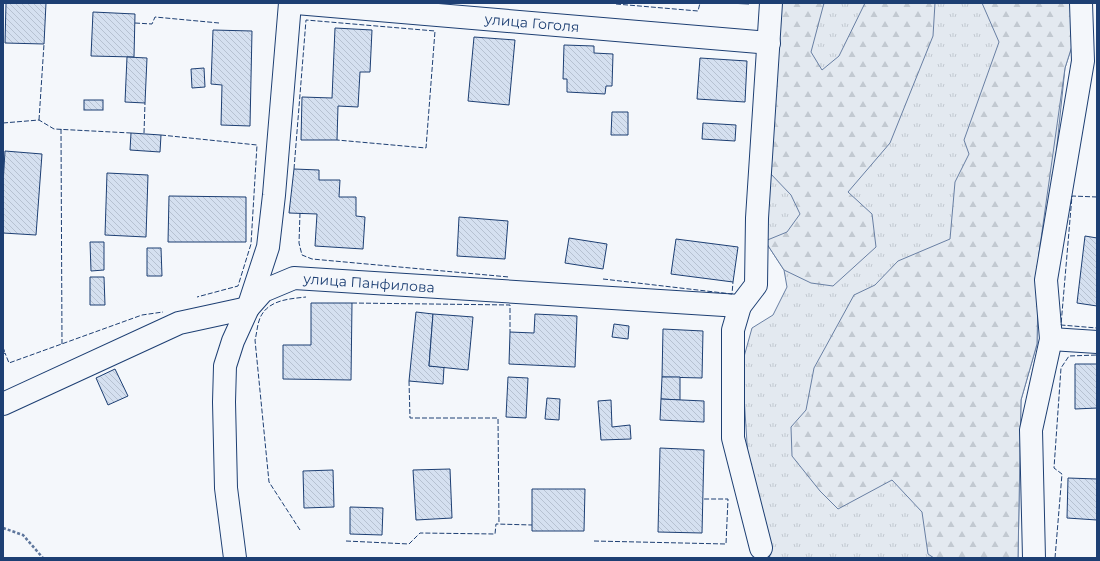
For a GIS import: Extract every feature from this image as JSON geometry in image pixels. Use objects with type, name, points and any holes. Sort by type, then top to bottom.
[{"type":"street","points":[[235,558],[226,488],[224,402],[225,366],[233,341],[248,308],[268,247],[274,195],[290,3]]},
{"type":"street","name":"улица Гоголя","points":[[296,3],[769,43]]},
{"type":"street","points":[[761,548],[732,438],[733,330],[740,306],[756,285],[756,218],[771,3]]},
{"type":"street","points":[[1034,558],[1031,430],[1051,338],[1046,280],[1090,61],[1081,3]]},
{"type":"street","name":"улица Панфилова","points":[[248,308],[263,291],[294,278],[740,306]]},
{"type":"street","points":[[3,404],[179,323],[248,308]]},
{"type":"street","points":[[1051,338],[1097,342]]},
{"type":"path","points":[[3,528],[23,535],[43,558]]},
{"type":"green space","points":[[780,3],[1072,3],[1072,46],[1065,68],[1052,194],[1039,244],[1037,344],[1021,400],[1018,558],[770,558],[748,459],[742,364],[752,328],[773,315],[787,287],[784,270],[765,241]]},
{"type":"green space","points":[[780,3],[824,3],[811,52],[822,70],[839,56],[865,3],[935,3],[933,36],[890,143],[848,192],[872,214],[876,247],[833,286],[811,283],[784,270],[765,241],[787,232],[800,214],[791,195],[769,172]]},
{"type":"green space","points":[[982,3],[1072,3],[1072,46],[1065,68],[1039,253],[1037,344],[1021,400],[1018,558],[934,558],[928,554],[922,512],[892,480],[838,509],[820,491],[792,456],[791,427],[806,410],[814,368],[854,295],[875,285],[898,261],[950,239],[955,182],[969,154],[964,140],[999,42]]},
{"type":"building","points":[[6,3],[46,3],[44,44],[5,43]]},
{"type":"building","points":[[727,3],[749,3],[749,4]]},
{"type":"building","points":[[93,12],[135,14],[134,57],[91,56]]},
{"type":"building","points":[[335,28],[372,30],[370,72],[360,72],[358,107],[338,106],[337,140],[301,140],[302,97],[332,98]]},
{"type":"building","points":[[213,30],[252,31],[250,126],[221,125],[222,85],[211,84]]},
{"type":"building","points":[[474,37],[515,40],[509,105],[468,101]]},
{"type":"building","points":[[564,45],[594,46],[594,53],[613,54],[612,86],[606,86],[605,94],[567,92],[567,79],[563,79]]},
{"type":"building","points":[[127,57],[147,58],[145,103],[125,102]]},
{"type":"building","points":[[700,58],[747,61],[745,102],[697,99]]},
{"type":"building","points":[[204,68],[205,87],[192,88],[191,69]]},
{"type":"building","points":[[84,100],[103,100],[103,110],[84,110]]},
{"type":"building","points":[[612,112],[628,112],[628,135],[611,135]]},
{"type":"building","points":[[703,123],[736,125],[735,141],[702,139]]},
{"type":"building","points":[[131,133],[161,135],[160,152],[130,150]]},
{"type":"building","points":[[5,151],[42,154],[36,235],[3,233]]},
{"type":"building","points":[[294,169],[319,170],[319,180],[340,180],[339,197],[356,197],[356,216],[365,217],[363,249],[315,246],[317,214],[289,213]]},
{"type":"building","points":[[107,173],[148,175],[146,237],[105,235]]},
{"type":"building","points":[[169,196],[246,197],[246,242],[168,242]]},
{"type":"building","points":[[459,217],[508,221],[505,259],[457,256]]},
{"type":"building","points":[[1085,236],[1097,238],[1097,306],[1077,303]]},
{"type":"building","points":[[569,238],[607,244],[603,269],[565,263]]},
{"type":"building","points":[[676,239],[738,247],[733,282],[671,274]]},
{"type":"building","points":[[90,242],[104,242],[104,270],[91,271]]},
{"type":"building","points":[[147,248],[161,248],[162,276],[147,276]]},
{"type":"building","points":[[90,277],[104,277],[105,305],[90,305]]},
{"type":"building","points":[[311,303],[352,303],[351,380],[283,379],[283,345],[311,345]]},
{"type":"building","points":[[416,312],[433,314],[429,366],[444,367],[443,384],[409,381]]},
{"type":"building","points":[[433,314],[473,317],[468,370],[429,366]]},
{"type":"building","points":[[535,314],[577,316],[575,367],[509,364],[510,332],[534,333]]},
{"type":"building","points":[[614,324],[629,326],[628,339],[612,337]]},
{"type":"building","points":[[663,329],[703,331],[702,378],[662,377]]},
{"type":"building","points":[[1075,364],[1097,364],[1097,408],[1075,409]]},
{"type":"building","points":[[115,369],[128,396],[108,405],[96,378]]},
{"type":"building","points":[[508,377],[528,378],[526,418],[506,417]]},
{"type":"building","points":[[662,377],[680,377],[680,400],[661,399]]},
{"type":"building","points":[[547,398],[560,399],[559,420],[545,419]]},
{"type":"building","points":[[661,399],[704,401],[704,422],[660,420]]},
{"type":"building","points":[[611,400],[612,427],[630,425],[631,439],[601,440],[598,401]]},
{"type":"building","points":[[660,448],[704,450],[702,533],[658,532]]},
{"type":"building","points":[[450,469],[452,518],[416,520],[413,470]]},
{"type":"building","points":[[333,470],[334,507],[304,508],[303,471]]},
{"type":"building","points":[[1068,478],[1097,479],[1097,520],[1067,518]]},
{"type":"building","points":[[532,489],[585,489],[584,531],[532,531]]},
{"type":"building","points":[[350,507],[383,508],[382,535],[350,534]]},
{"type":"fence","points":[[616,4],[698,11],[700,3]]},
{"type":"fence","points":[[135,23],[152,24],[155,17],[219,23]]},
{"type":"fence","points":[[294,169],[306,20],[435,31],[426,148],[337,140]]},
{"type":"fence","points":[[39,120],[44,44]]},
{"type":"fence","points":[[144,133],[145,103]]},
{"type":"fence","points":[[3,123],[39,120],[54,129],[131,133]]},
{"type":"fence","points":[[61,129],[62,344]]},
{"type":"fence","points":[[161,135],[257,145],[251,244],[238,286],[197,297]]},
{"type":"fence","points":[[1097,197],[1072,196],[1061,325],[1097,328]]},
{"type":"fence","points":[[300,213],[299,243],[302,255],[312,259],[509,277]]},
{"type":"fence","points":[[603,279],[732,294],[733,282]]},
{"type":"fence","points":[[300,530],[269,482],[255,340],[258,323],[268,307],[279,302],[306,297]]},
{"type":"fence","points":[[352,303],[510,305],[510,332]]},
{"type":"fence","points":[[3,354],[5,353],[9,363],[142,315],[163,312]]},
{"type":"fence","points":[[3,347],[5,353]]},
{"type":"fence","points":[[1055,558],[1062,474],[1054,468],[1061,368],[1069,356],[1097,355]]},
{"type":"fence","points":[[409,381],[410,418],[498,418],[499,524]]},
{"type":"fence","points":[[594,541],[726,544],[728,499],[703,499]]},
{"type":"fence","points":[[346,541],[409,544],[420,533],[495,534],[496,524],[532,525]]}]
